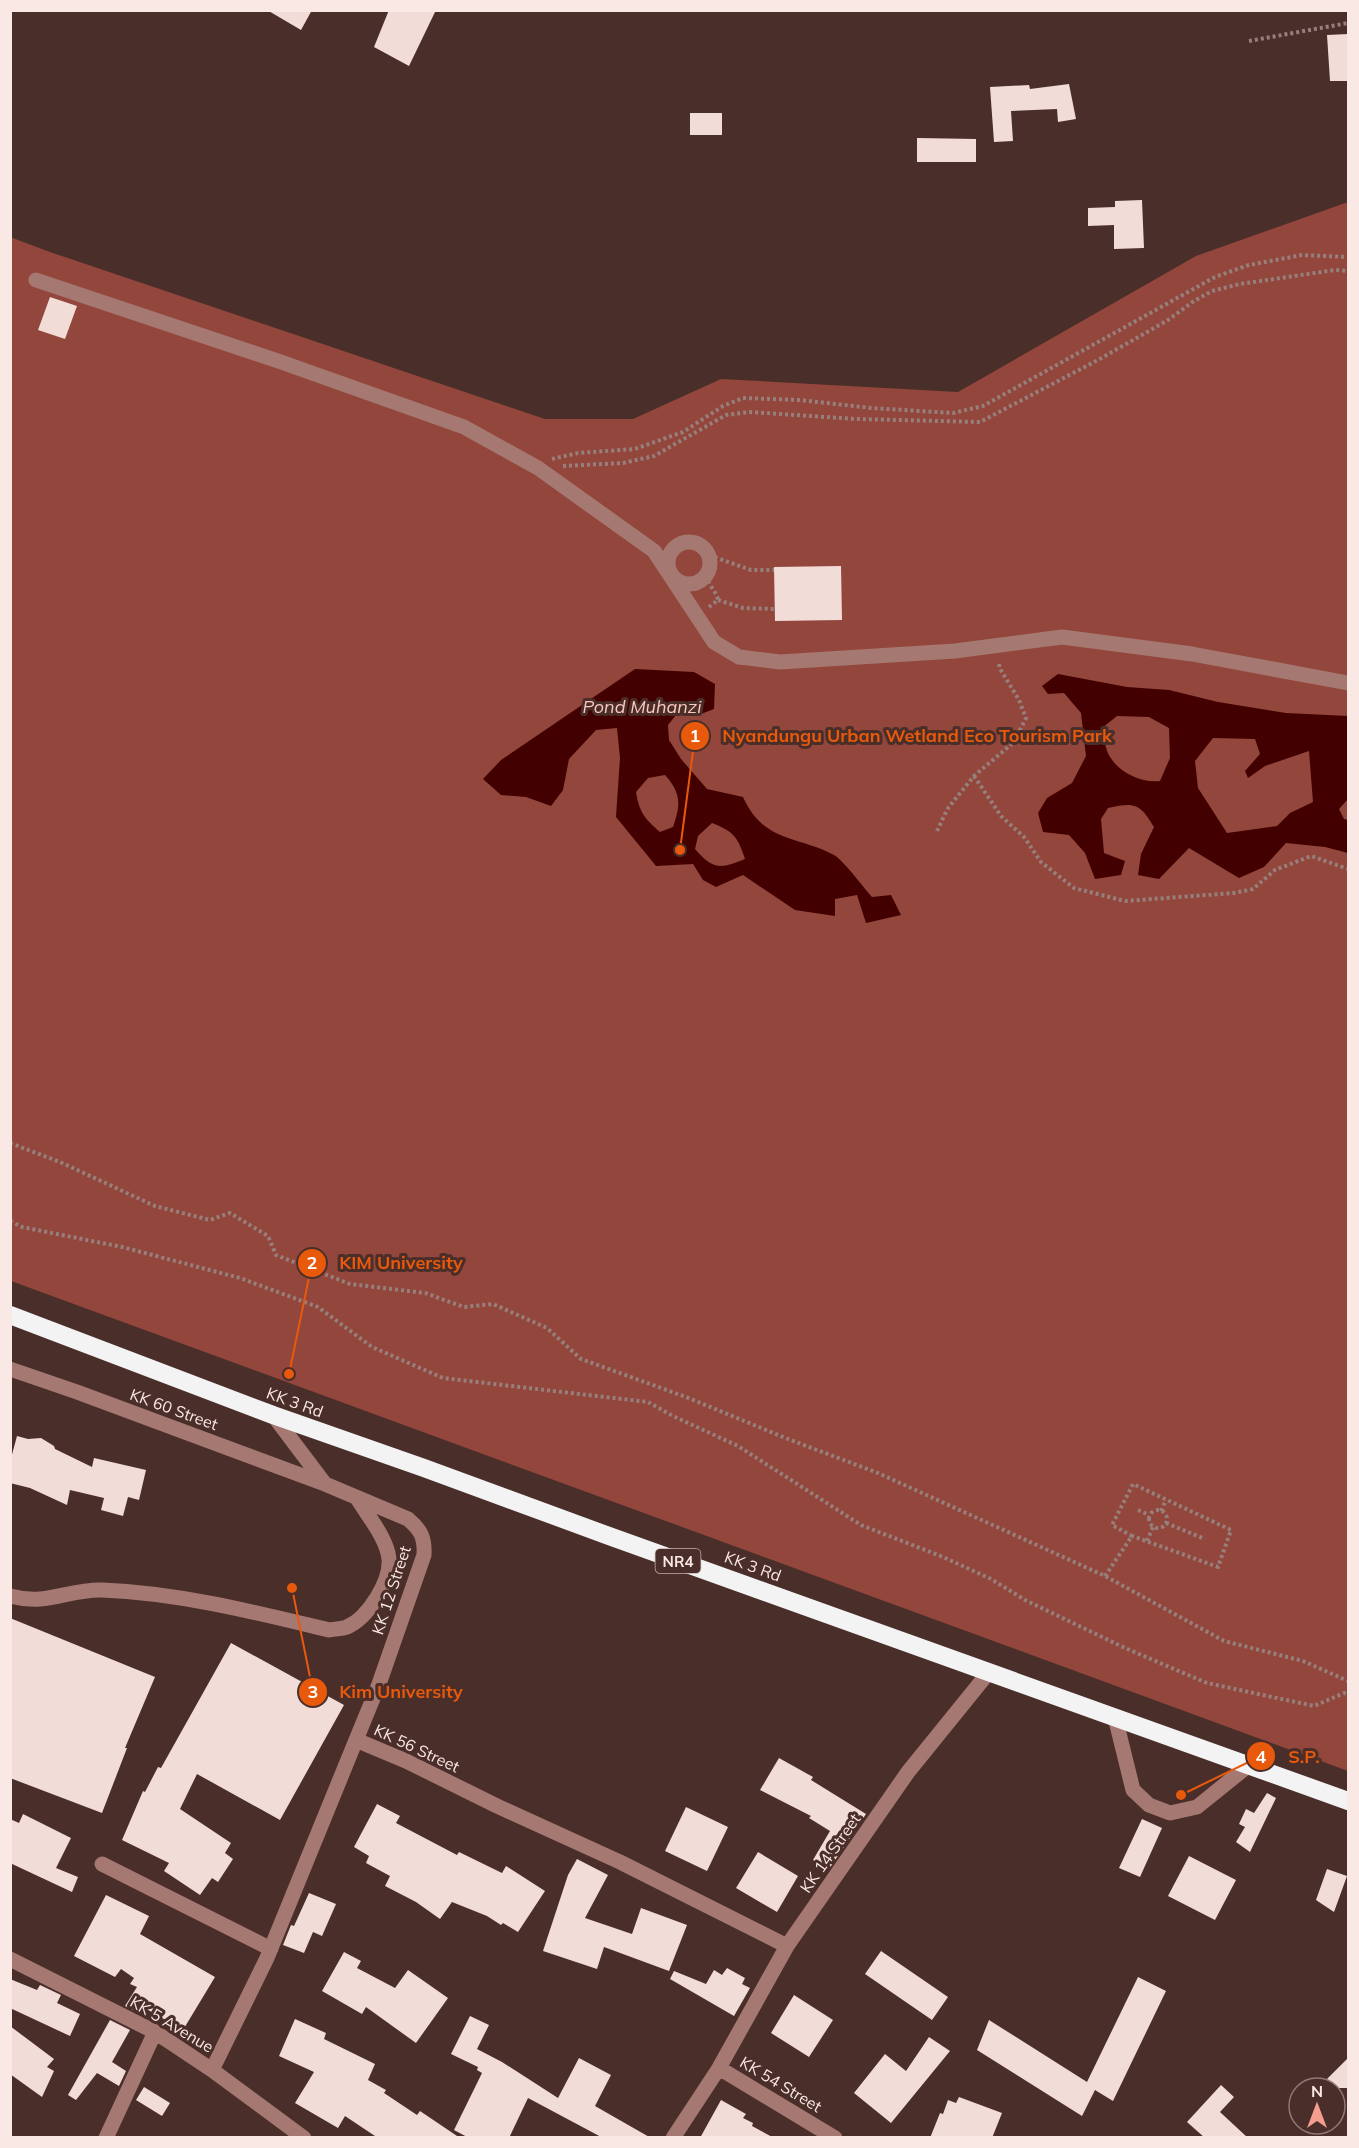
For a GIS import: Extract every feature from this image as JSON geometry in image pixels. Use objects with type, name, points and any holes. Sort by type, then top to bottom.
[{"type":"highway","name":"KK 3 Rd","points":[[10,1315],[273,1415],[1348,1801]]},
{"type":"street","points":[[36,280],[281,362],[464,427],[538,468],[654,551],[714,642],[739,657],[780,662],[955,651],[1062,637],[1192,654],[1348,683]]},
{"type":"street","points":[[692,542],[705,549],[709,555],[710,569],[702,580],[689,585],[676,581],[671,576],[667,563],[672,550],[678,545],[692,542]]},
{"type":"street","name":"KK 60 Street","points":[[10,1369],[325,1484]]},
{"type":"street","name":"KK 12 Street","points":[[273,1415],[325,1484],[408,1519],[418,1527],[425,1541],[424,1555],[379,1684],[356,1740]]},
{"type":"street","points":[[10,1596],[45,1600],[101,1590],[205,1601],[329,1630],[348,1627],[368,1611],[379,1594],[387,1576],[389,1559],[384,1542],[357,1498]]},
{"type":"street","name":"KK 14 Street","points":[[719,2068],[787,1946],[908,1772],[989,1672]]},
{"type":"street","points":[[1115,1717],[1133,1790],[1149,1805],[1170,1813],[1197,1807],[1249,1765]]},
{"type":"street","name":"KK 56 Street","points":[[212,2070],[271,1948],[356,1740],[406,1761],[497,1806],[620,1862],[787,1946]]},
{"type":"street","points":[[102,1864],[271,1948]]},
{"type":"street","name":"KK 5 Avenue","points":[[10,1959],[155,2032],[212,2070],[304,2138]]},
{"type":"street","points":[[106,2138],[155,2032]]},
{"type":"street","name":"KK 54 Street","points":[[673,2138],[719,2068],[835,2138]]},
{"type":"path","points":[[1249,41],[1348,23]]},
{"type":"path","points":[[538,468],[554,458],[635,449],[683,432],[723,406],[743,398],[800,400],[952,414],[983,406],[1215,277],[1249,265],[1302,255],[1348,257]]},
{"type":"path","points":[[538,468],[623,463],[654,456],[726,415],[750,412],[856,419],[980,422],[1108,354],[1168,320],[1212,291],[1240,284],[1335,270],[1348,271]]},
{"type":"path","points":[[709,555],[751,570],[774,570]]},
{"type":"path","points":[[707,575],[708,583],[718,600]]},
{"type":"path","points":[[718,600],[743,608],[774,609]]},
{"type":"path","points":[[693,609],[709,607],[718,600]]},
{"type":"path","points":[[937,831],[948,808],[974,776],[1014,742],[1026,718],[1019,700],[999,667],[1002,645]]},
{"type":"path","points":[[974,776],[1001,816],[1024,837],[1041,862],[1074,888],[1084,891],[1125,901],[1234,892],[1253,889],[1275,870],[1311,856],[1348,869]]},
{"type":"path","points":[[10,1143],[60,1162],[155,1206],[210,1220],[230,1212],[268,1236],[276,1255],[350,1284],[425,1293],[464,1307],[493,1304],[547,1328],[581,1359],[686,1397],[878,1473],[1105,1576],[1224,1641],[1303,1661],[1348,1681]]},
{"type":"path","points":[[10,1221],[22,1227],[122,1247],[240,1278],[318,1307],[372,1347],[443,1378],[648,1402],[738,1446],[861,1525],[943,1557],[1125,1648],[1207,1683],[1314,1706],[1344,1693],[1348,1694]]},
{"type":"path","points":[[1133,1484],[1231,1530],[1218,1567],[1132,1536],[1112,1525],[1133,1484]]},
{"type":"path","points":[[1161,1510],[1166,1500]]},
{"type":"path","points":[[1138,1510],[1149,1515]]},
{"type":"path","points":[[1149,1515],[1155,1510],[1161,1510],[1166,1514],[1166,1523]]},
{"type":"path","points":[[1149,1515],[1149,1522],[1153,1527],[1159,1528],[1166,1523]]},
{"type":"path","points":[[1166,1523],[1205,1539]]},
{"type":"path","points":[[1148,1541],[1153,1527]]},
{"type":"path","points":[[1105,1576],[1132,1536]]},
{"type":"shaded area","points":[[1348,202],[1348,1771],[11,1281],[10,237],[545,419],[633,419],[721,379],[958,392],[1196,256]]},
{"type":"water","name":"Pond Muhanzi","points":[[635,669],[694,672],[715,684],[714,709],[701,714],[680,710],[668,725],[669,740],[681,759],[707,789],[743,797],[751,812],[771,830],[834,855],[872,897],[891,895],[901,915],[866,923],[857,895],[835,899],[835,916],[795,910],[743,875],[716,887],[703,880],[693,864],[656,866],[616,817],[620,758],[617,728],[596,730],[569,759],[563,790],[551,806],[526,797],[501,795],[483,779],[501,760]],"holes":[[[665,775],[677,793],[678,805],[673,827],[660,832],[644,815],[636,792],[648,778]],[[712,823],[734,836],[745,859],[730,865],[718,866],[701,856],[695,849],[698,836]]]},
{"type":"water","points":[[1058,674],[1127,687],[1169,690],[1218,702],[1286,713],[1348,716],[1348,799],[1339,809],[1344,819],[1348,820],[1348,853],[1325,847],[1286,843],[1264,867],[1239,878],[1189,848],[1159,879],[1138,875],[1141,854],[1154,827],[1145,813],[1136,806],[1124,805],[1108,808],[1101,819],[1104,853],[1125,861],[1121,875],[1095,879],[1085,853],[1069,835],[1043,832],[1038,813],[1047,798],[1072,783],[1086,756],[1081,713],[1064,693],[1048,694],[1042,686]],"holes":[[[1117,716],[1149,717],[1169,728],[1170,758],[1160,781],[1138,779],[1119,768],[1110,757],[1102,728]],[[1213,738],[1255,739],[1260,754],[1245,771],[1248,778],[1265,766],[1309,751],[1313,802],[1290,813],[1277,826],[1227,833],[1198,788],[1195,761]]]},
{"type":"building","points":[[267,10],[312,10],[301,30]]},
{"type":"building","points":[[389,10],[436,10],[409,66],[374,47]]},
{"type":"building","points":[[1348,34],[1348,81],[1330,81],[1327,35]]},
{"type":"building","points":[[1069,84],[1076,119],[1058,122],[1057,109],[1011,111],[1013,141],[994,142],[990,87],[1029,85],[1030,89]]},
{"type":"building","points":[[690,113],[722,113],[722,135],[690,135]]},
{"type":"building","points":[[917,138],[976,139],[976,162],[917,162]]},
{"type":"building","points":[[1142,200],[1144,248],[1114,249],[1114,225],[1088,226],[1088,208],[1115,207],[1115,201]]},
{"type":"building","points":[[50,297],[77,306],[65,339],[38,330]]},
{"type":"building","points":[[841,566],[842,620],[775,621],[774,567]]},
{"type":"building","points":[[17,1436],[28,1439],[41,1438],[55,1449],[92,1467],[94,1458],[146,1470],[139,1500],[128,1497],[123,1516],[101,1510],[104,1498],[70,1490],[67,1505],[30,1488],[10,1483],[10,1462]]},
{"type":"building","points":[[10,1618],[155,1677],[125,1748],[127,1748],[102,1813],[10,1778]]},
{"type":"building","points":[[231,1643],[344,1705],[280,1820],[197,1774],[180,1809],[231,1843],[225,1853],[233,1859],[218,1882],[212,1878],[200,1895],[164,1871],[169,1863],[122,1840],[143,1791],[145,1792],[158,1767],[161,1768]]},
{"type":"building","points":[[779,1758],[813,1777],[811,1780],[866,1814],[829,1869],[813,1860],[830,1831],[809,1818],[811,1816],[760,1790]]},
{"type":"building","points":[[1267,1793],[1276,1798],[1250,1852],[1236,1842],[1245,1827],[1239,1824],[1246,1809],[1254,1813]]},
{"type":"building","points":[[377,1804],[400,1816],[396,1823],[457,1855],[459,1852],[502,1873],[506,1866],[545,1891],[518,1932],[503,1923],[501,1925],[487,1916],[452,1902],[440,1919],[416,1902],[385,1886],[390,1876],[366,1863],[369,1856],[354,1847]]},
{"type":"building","points":[[686,1807],[728,1827],[707,1871],[665,1851]]},
{"type":"building","points":[[23,1814],[71,1838],[56,1868],[78,1877],[72,1892],[10,1863],[10,1819],[19,1823]]},
{"type":"building","points":[[1142,1819],[1162,1828],[1140,1877],[1119,1868]]},
{"type":"building","points":[[758,1852],[798,1876],[777,1912],[736,1888]]},
{"type":"building","points":[[1189,1856],[1236,1880],[1215,1920],[1168,1896]]},
{"type":"building","points":[[577,1859],[608,1875],[585,1918],[632,1934],[641,1908],[687,1925],[669,1971],[604,1947],[597,1969],[543,1951],[568,1875]]},
{"type":"building","points":[[1327,1869],[1347,1876],[1334,1912],[1316,1900]]},
{"type":"building","points":[[309,1893],[336,1904],[322,1936],[313,1932],[304,1953],[283,1945]]},
{"type":"building","points":[[106,1895],[149,1916],[140,1934],[215,1977],[183,2030],[143,2007],[140,2013],[125,2006],[137,1987],[130,1984],[134,1978],[121,1969],[115,1977],[74,1956]]},
{"type":"building","points":[[881,1951],[948,1997],[932,2020],[865,1974]]},
{"type":"building","points":[[344,1952],[361,1961],[357,1968],[395,1988],[408,1970],[448,1998],[416,2043],[366,2007],[362,2014],[322,1991]]},
{"type":"building","points":[[727,1968],[745,1978],[742,1984],[750,1988],[734,2016],[670,1979],[674,1971],[706,1984],[714,1970],[722,1975]]},
{"type":"building","points":[[1138,1977],[1166,1991],[1113,2101],[1095,2090],[1082,2116],[977,2050],[989,2020],[1087,2082]]},
{"type":"building","points":[[10,1979],[37,1990],[40,1985],[61,1995],[57,2003],[80,2014],[70,2036],[10,2008]]},
{"type":"building","points":[[794,1995],[833,2020],[809,2057],[771,2033]]},
{"type":"building","points":[[470,2016],[489,2025],[477,2049],[502,2062],[558,2098],[579,2058],[611,2075],[595,2106],[651,2138],[603,2138],[528,2098],[509,2138],[469,2138],[454,2130],[482,2073],[477,2070],[478,2067],[451,2054]]},
{"type":"building","points":[[295,2019],[326,2033],[324,2039],[375,2064],[368,2080],[386,2090],[384,2093],[417,2115],[420,2111],[460,2138],[378,2138],[345,2116],[338,2128],[295,2103],[314,2072],[279,2056]]},
{"type":"building","points":[[110,2020],[130,2030],[112,2062],[126,2071],[119,2086],[97,2073],[76,2100],[68,2095]]},
{"type":"building","points":[[10,2026],[54,2059],[47,2067],[54,2071],[42,2097],[10,2074]]},
{"type":"building","points":[[929,2037],[950,2051],[891,2123],[854,2093],[885,2054],[906,2071]]},
{"type":"building","points":[[1348,2058],[1348,2088],[1347,2076],[1330,2076]]},
{"type":"building","points":[[1221,2085],[1234,2097],[1220,2112],[1248,2138],[1205,2138],[1187,2122]]},
{"type":"building","points":[[144,2087],[170,2103],[162,2116],[136,2100]]},
{"type":"building","points":[[959,2097],[1002,2113],[992,2138],[930,2138],[948,2100],[956,2103]]},
{"type":"building","points":[[721,2100],[746,2114],[743,2118],[753,2123],[752,2126],[774,2138],[700,2138]]},
{"type":"place","name":"Nyandungu Urban Wetland Eco Tourism Park","points":[[680,850]]},
{"type":"place","name":"KIM University","points":[[289,1374]]},
{"type":"place","name":"Kim University","points":[[292,1588]]},
{"type":"place","name":"S.P.","points":[[1181,1795]]}]
